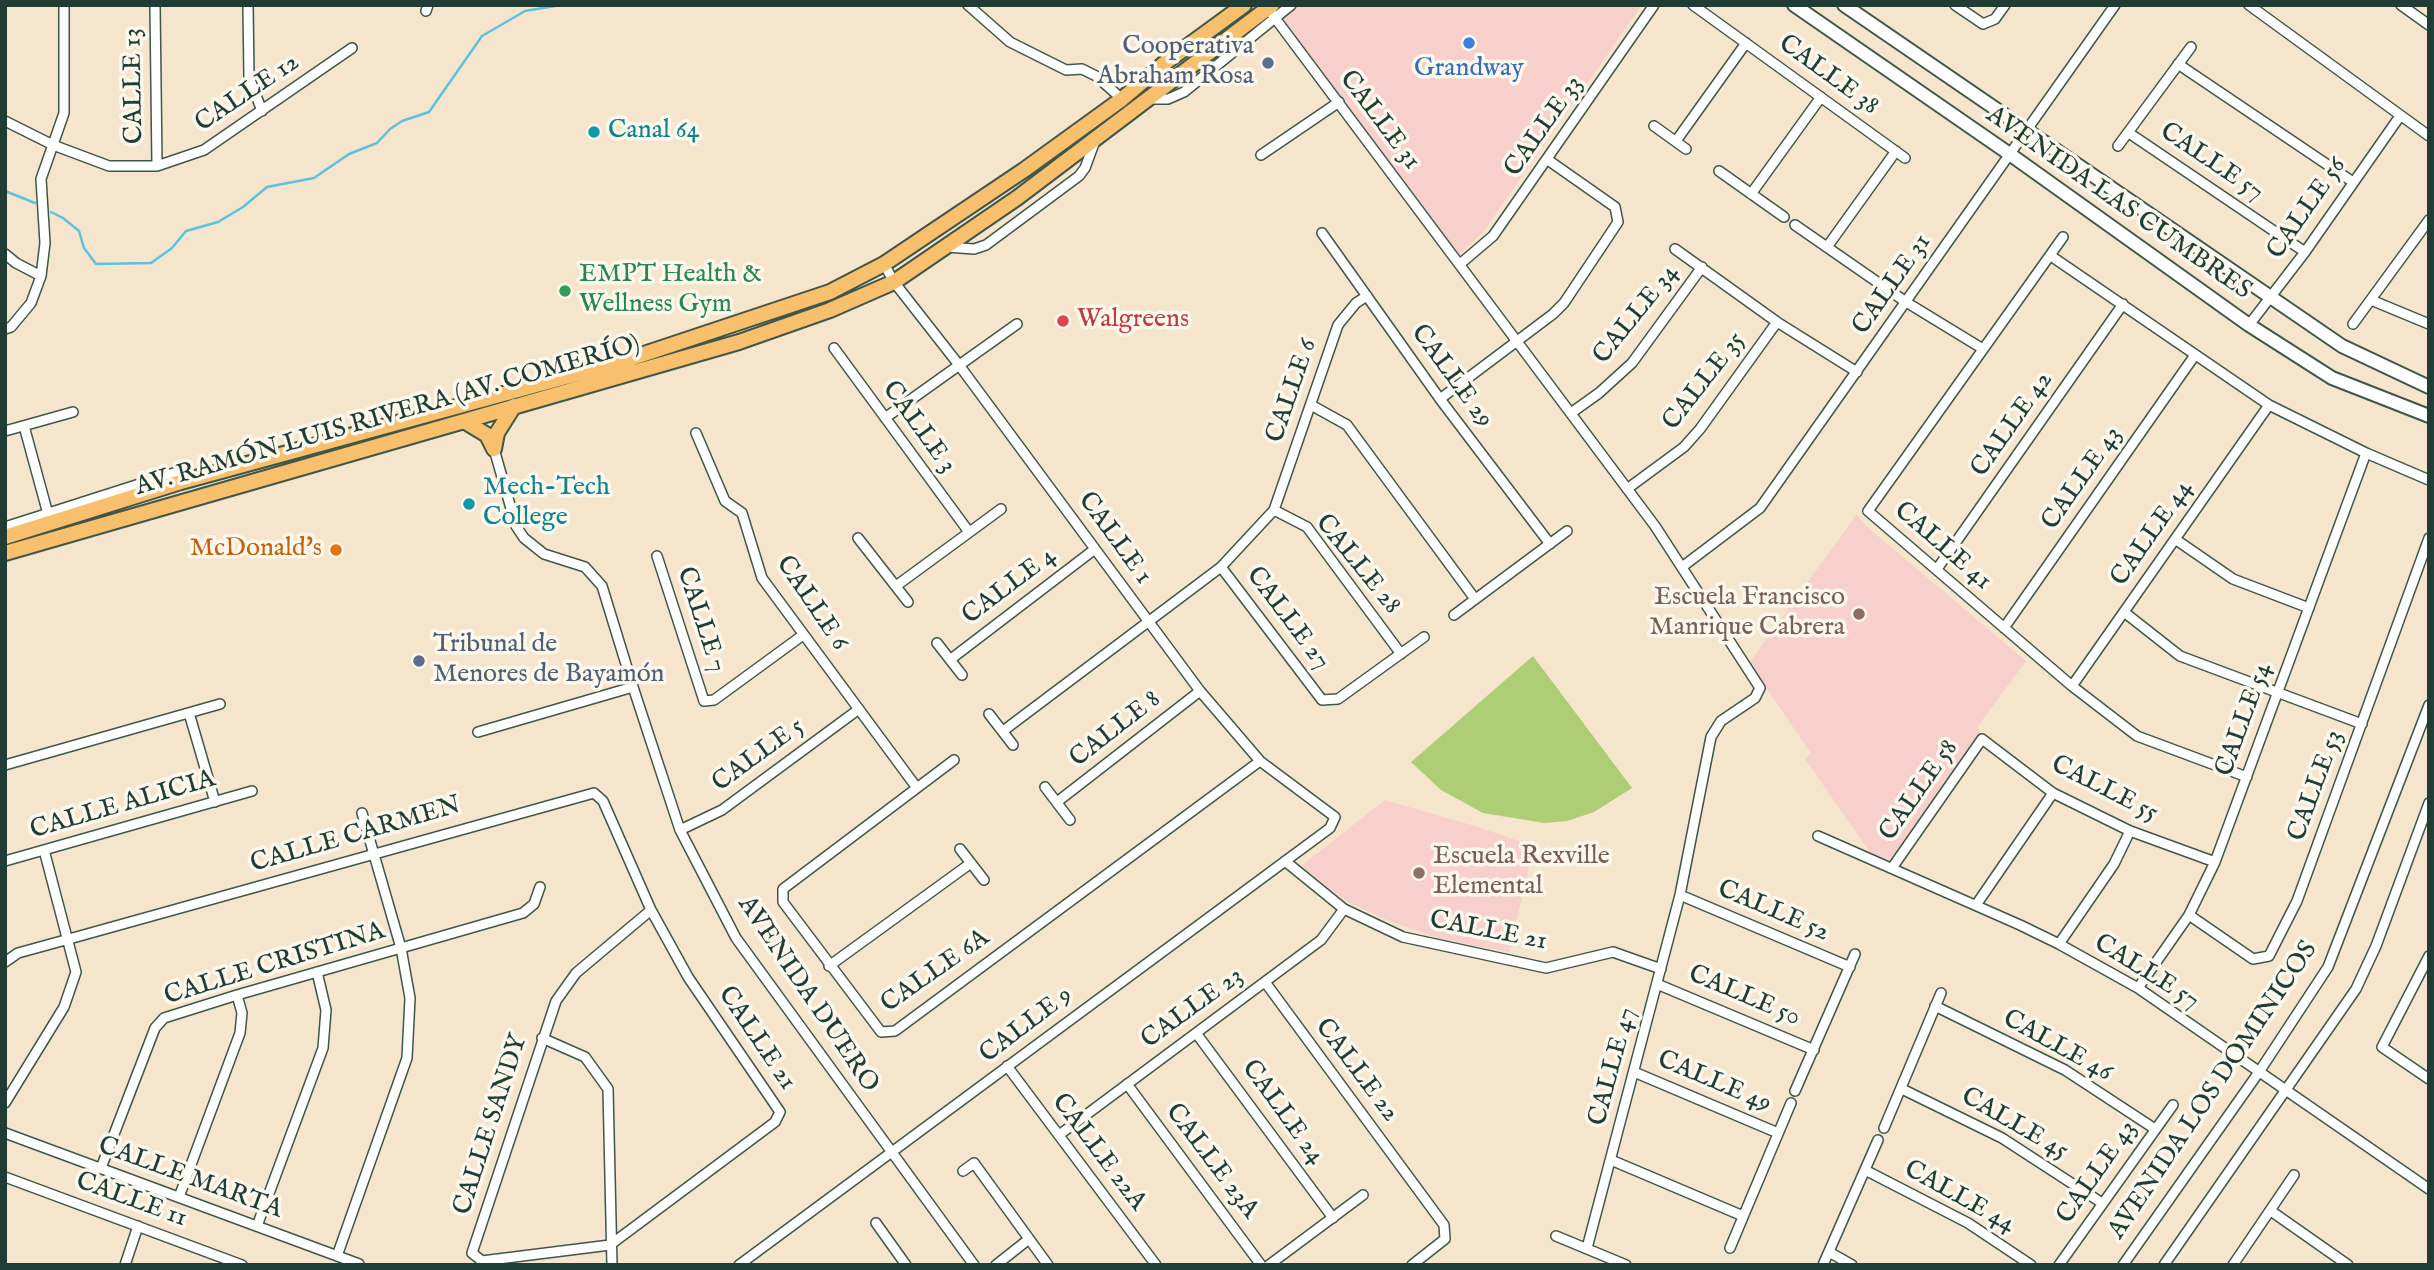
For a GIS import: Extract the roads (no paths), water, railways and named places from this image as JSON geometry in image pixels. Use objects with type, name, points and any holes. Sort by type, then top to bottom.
[{"type":"main road","name":"AV. RAMÓN LUIS RIVERA (AV. COMERÍO)","points":[[5,537],[181,482],[617,363],[830,292],[884,264],[1024,170],[1244,5]]},
{"type":"main road","name":"AV. RAMÓN LUIS RIVERA (AV. COMERÍO)","points":[[5,553],[739,341],[830,310],[894,282],[947,247],[1271,10]]},
{"type":"main road","points":[[494,449],[497,433],[514,406]]},
{"type":"main road","points":[[464,421],[487,435],[494,449]]},
{"type":"street","points":[[5,329],[11,327],[31,303],[41,275],[45,243],[41,179],[64,113],[64,5]]},
{"type":"street","name":"CALLE 13","points":[[155,5],[157,166]]},
{"type":"street","points":[[248,5],[249,77],[262,111]]},
{"type":"street","points":[[968,5],[1010,42],[1066,70],[1082,69],[1096,76],[1122,99]]},
{"type":"street","points":[[1271,10],[1291,5]]},
{"type":"street","name":"CALLE 33","points":[[1460,264],[1493,236],[1654,5]]},
{"type":"street","name":"CALLE 38","points":[[1693,5],[1905,158]]},
{"type":"street","name":"AVENIDA LAS CUMBRES","points":[[1794,5],[2011,155],[2249,325],[2332,378],[2429,416]]},
{"type":"street","name":"AVENIDA LAS CUMBRES","points":[[1844,5],[2342,346],[2429,387]]},
{"type":"street","points":[[1955,5],[1983,24],[1995,19],[2005,5]]},
{"type":"street","name":"CALLE 31","points":[[1682,567],[1760,508],[2115,5]]},
{"type":"street","points":[[2249,5],[2429,136]]},
{"type":"street","points":[[2401,5],[2429,24]]},
{"type":"street","name":"CALLE 31","points":[[1271,10],[1627,489],[1682,567],[1760,688],[1755,698],[1721,721],[1710,737],[1680,895]]},
{"type":"street","points":[[1676,141],[1746,43]]},
{"type":"street","name":"CALLE 57","points":[[2119,146],[2191,47]]},
{"type":"street","name":"CALLE 12","points":[[5,121],[53,145],[109,166],[157,166],[204,150],[352,48]]},
{"type":"street","points":[[2178,64],[2353,182]]},
{"type":"street","points":[[1751,194],[1821,97]]},
{"type":"street","points":[[1261,155],[1339,102]]},
{"type":"street","name":"CALLE 56","points":[[2249,325],[2305,252],[2400,116]]},
{"type":"street","points":[[1654,126],[1686,149]]},
{"type":"street","name":"CALLE 57","points":[[2129,133],[2305,252]]},
{"type":"street","points":[[947,247],[974,249],[986,245],[1079,176],[1097,137]]},
{"type":"street","points":[[1827,247],[1896,151]]},
{"type":"street","points":[[1440,399],[1553,314],[1564,303],[1618,222],[1615,207],[1548,160]]},
{"type":"street","points":[[1718,171],[1784,217]]},
{"type":"street","points":[[2353,324],[2429,220]]},
{"type":"street","points":[[1795,225],[1906,302],[1983,349]]},
{"type":"street","name":"CALLE 29","points":[[1322,233],[1440,399],[1550,544]]},
{"type":"street","name":"CALLE 41","points":[[2063,237],[1868,511],[2072,686],[2137,736],[2247,777]]},
{"type":"street","name":"CALLE 34","points":[[1675,249],[1777,322],[1857,372]]},
{"type":"street","points":[[5,254],[16,263],[41,275]]},
{"type":"street","points":[[2051,256],[2269,405],[2366,453],[2429,480]]},
{"type":"street","name":"CALLE 1","points":[[884,264],[894,282],[959,365],[1200,691],[1259,761],[1335,817]]},
{"type":"street","name":"CALLE 34","points":[[1571,413],[1599,393],[1632,363],[1702,267]]},
{"type":"street","name":"CALLE 6","points":[[1148,621],[1221,567],[1274,510],[1339,326],[1356,303],[1367,296]]},
{"type":"street","points":[[2371,300],[2429,324]]},
{"type":"street","name":"CALLE 42","points":[[1937,569],[2123,304]]},
{"type":"street","name":"CALLE 35","points":[[1627,489],[1684,447],[1777,322]]},
{"type":"street","points":[[885,418],[1017,324]]},
{"type":"street","name":"CALLE 3","points":[[834,348],[969,532]]},
{"type":"street","name":"CALLE 43","points":[[2004,628],[2195,355]]},
{"type":"street","points":[[1311,404],[1347,425],[1475,599]]},
{"type":"street","name":"CALLE 44","points":[[2072,686],[2269,405]]},
{"type":"street","points":[[5,431],[73,412]]},
{"type":"street","points":[[24,426],[48,514]]},
{"type":"street","name":"CALLE 6","points":[[696,433],[725,501],[742,513],[762,578],[917,788]]},
{"type":"street","name":"AVENIDA DUERO","points":[[494,449],[516,526],[524,538],[544,554],[585,567],[602,586],[680,830],[736,938],[974,1265]]},
{"type":"street","name":"CALLE 54","points":[[2138,988],[2189,915],[2215,862],[2366,453]]},
{"type":"street","points":[[5,527],[177,472],[181,482]]},
{"type":"street","points":[[896,586],[1001,509]]},
{"type":"street","name":"CALLE 28","points":[[1274,510],[1307,527],[1401,654]]},
{"type":"street","points":[[1454,615],[1567,531]]},
{"type":"street","points":[[858,538],[908,602]]},
{"type":"street","name":"CALLE 53","points":[[2189,915],[2253,959],[2269,956],[2297,901],[2429,538]]},
{"type":"street","points":[[2175,539],[2233,579],[2308,608]]},
{"type":"street","name":"CALLE 4","points":[[951,659],[1095,549]]},
{"type":"street","name":"CALLE 7","points":[[657,555],[704,701],[714,701],[803,635]]},
{"type":"street","name":"CALLE 27","points":[[1221,567],[1322,701],[1338,699],[1424,637]]},
{"type":"street","points":[[2124,612],[2180,656],[2362,724]]},
{"type":"street","points":[[1003,731],[1148,621]]},
{"type":"street","name":"CALLE 4","points":[[937,643],[962,675]]},
{"type":"street","points":[[478,732],[633,687]]},
{"type":"street","name":"CALLE 8","points":[[1057,802],[1200,691]]},
{"type":"street","points":[[5,765],[220,704]]},
{"type":"street","name":"AVENIDA LOS DOMINICOS","points":[[2123,1265],[2259,1072],[2328,967],[2429,705]]},
{"type":"street","name":"CALLE 5","points":[[680,830],[722,810],[859,709]]},
{"type":"street","points":[[189,713],[215,802]]},
{"type":"street","points":[[989,714],[1013,745]]},
{"type":"street","name":"CALLE 55","points":[[1982,738],[2053,793],[2130,831],[2215,862]]},
{"type":"street","name":"CALLE 58","points":[[1892,868],[1982,738]]},
{"type":"street","name":"CALLE 6A","points":[[954,760],[783,889],[783,902],[881,1032],[895,1031],[1259,761]]},
{"type":"street","name":"CALLE 8","points":[[1045,787],[1070,820]]},
{"type":"street","name":"CALLE ALICIA","points":[[5,861],[252,791]]},
{"type":"street","name":"CALLE CARMEN","points":[[5,962],[18,953],[594,793],[603,801],[651,910]]},
{"type":"street","points":[[1976,905],[2053,793]]},
{"type":"street","points":[[2164,1265],[2356,989],[2376,946],[2429,803]]},
{"type":"street","points":[[337,1256],[408,1058],[410,998],[401,948],[362,813]]},
{"type":"street","name":"CALLE 9","points":[[739,1265],[1331,828],[1335,817]]},
{"type":"street","points":[[2059,944],[2114,864],[2130,831]]},
{"type":"street","name":"CALLE 57","points":[[1818,836],[2059,944],[2138,988],[2429,1189]]},
{"type":"street","points":[[960,849],[984,880]]},
{"type":"street","points":[[5,1103],[64,1007],[76,972],[44,850]]},
{"type":"street","name":"CALLE 21","points":[[1284,861],[1344,909],[1403,937],[1546,968],[1613,952],[1661,969]]},
{"type":"street","points":[[829,966],[971,863]]},
{"type":"street","name":"CALLE CRISTINA","points":[[101,1168],[155,1028],[164,1018],[523,913],[534,904],[540,887]]},
{"type":"street","name":"CALLE 52","points":[[1680,895],[1850,967]]},
{"type":"street","name":"CALLE 47","points":[[1587,1248],[1680,895]]},
{"type":"street","name":"CALLE 23","points":[[1059,1135],[1321,940],[1344,909]]},
{"type":"street","name":"CALLE 21","points":[[610,1245],[775,1122],[780,1112],[688,977],[651,910]]},
{"type":"street","name":"CALLE SANDY","points":[[610,1245],[482,1261],[472,1253],[556,1001],[576,973],[651,910]]},
{"type":"street","points":[[1796,1091],[1856,954]]},
{"type":"street","points":[[2429,956],[2427,969],[2382,1047],[2429,1079]]},
{"type":"street","points":[[257,1227],[323,1048],[326,1010],[317,972]]},
{"type":"street","name":"CALLE 22","points":[[1265,982],[1444,1225],[1445,1239],[1412,1265]]},
{"type":"street","name":"CALLE 50","points":[[1657,984],[1814,1050]]},
{"type":"street","points":[[1884,1128],[1941,993]]},
{"type":"street","points":[[179,1197],[240,1032],[242,1013],[237,995]]},
{"type":"street","name":"CALLE 46","points":[[1935,1006],[2065,1070],[2155,1129]]},
{"type":"street","name":"CALLE 24","points":[[1196,1032],[1333,1218]]},
{"type":"street","points":[[542,1038],[585,1057],[608,1089],[612,1265]]},
{"type":"street","name":"CALLE 22A","points":[[1007,1066],[1156,1265]]},
{"type":"street","name":"CALLE 49","points":[[1634,1072],[1778,1133]]},
{"type":"street","name":"CALLE 23A","points":[[1127,1084],[1261,1265]]},
{"type":"street","name":"CALLE 45","points":[[1902,1089],[2002,1138],[2102,1203]]},
{"type":"street","points":[[1730,1248],[1791,1103]]},
{"type":"street","name":"CALLE 43","points":[[2059,1265],[2173,1105]]},
{"type":"street","name":"CALLE MARTA","points":[[5,1133],[359,1264]]},
{"type":"street","points":[[1823,1265],[1878,1140]]},
{"type":"street","points":[[1611,1160],[1743,1216]]},
{"type":"street","points":[[963,1171],[974,1163],[1048,1265]]},
{"type":"street","name":"CALLE 44","points":[[1865,1170],[1968,1223],[2031,1265]]},
{"type":"street","points":[[2233,1265],[2294,1175]]},
{"type":"street","name":"CALLE 11","points":[[5,1177],[242,1265]]},
{"type":"street","points":[[1269,1265],[1363,1195]]},
{"type":"street","points":[[2271,1211],[2348,1265]]},
{"type":"street","points":[[876,1223],[906,1265]]},
{"type":"street","points":[[125,1265],[138,1226]]},
{"type":"street","points":[[1556,1236],[1626,1265]]},
{"type":"street","points":[[996,1265],[1029,1239]]},
{"type":"street","points":[[1829,1252],[1852,1265]]},
{"type":"waterway","points":[[51,212],[79,231],[84,248],[96,264],[151,263],[172,248],[186,231],[218,222],[243,207],[267,187],[314,178],[349,154],[377,143],[402,121],[429,112],[482,36],[525,11],[561,5]]},
{"type":"waterway","points":[[5,191],[35,203]]},
{"type":"place","name":"Grandway","points":[[1469,43]]},
{"type":"place","name":"Cooperativa Abraham Rosa","points":[[1268,63]]},
{"type":"place","name":"Canal 64","points":[[594,132]]},
{"type":"place","name":"EMPT Health & Wellness Gym","points":[[565,291]]},
{"type":"place","name":"Walgreens","points":[[1063,321]]},
{"type":"place","name":"Mech-Tech College","points":[[469,504]]},
{"type":"place","name":"McDonald's","points":[[336,550]]},
{"type":"place","name":"Escuela Francisco Manrique Cabrera","points":[[1859,614]]},
{"type":"place","name":"Tribunal de Menores de Bayamón","points":[[419,661]]},
{"type":"place","name":"Escuela Rexville Elemental","points":[[1419,873]]}]
